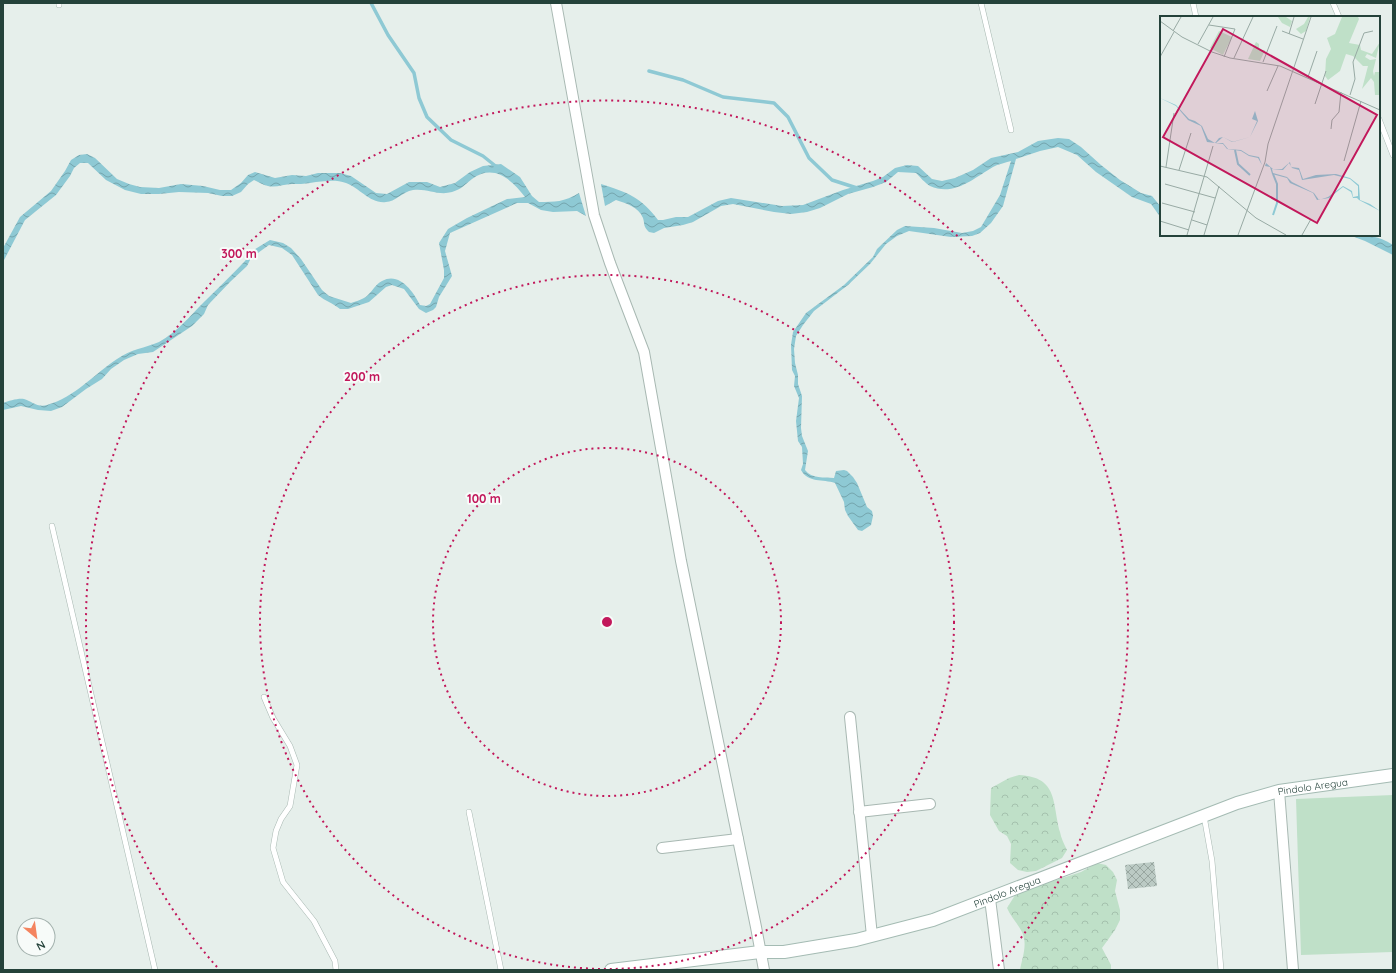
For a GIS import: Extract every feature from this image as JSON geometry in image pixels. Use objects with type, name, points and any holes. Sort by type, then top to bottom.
[{"type":"main road","name":"Pindolo Aregua","points":[[611,970],[760,952],[784,952],[856,940],[933,920],[1237,803],[1278,791],[1393,775]]},
{"type":"street","points":[[556,3],[594,215],[610,263],[644,352],[681,561],[764,970]]},
{"type":"street","points":[[850,717],[872,936]]},
{"type":"street","points":[[1278,791],[1293,970]]},
{"type":"street","points":[[859,812],[930,804]]},
{"type":"street","points":[[662,848],[738,839]]},
{"type":"street","points":[[990,899],[999,970]]},
{"type":"lane","points":[[981,3],[1011,130]]},
{"type":"lane","points":[[1193,3],[1196,16]]},
{"type":"lane","points":[[1333,3],[1339,16]]},
{"type":"lane","points":[[1380,122],[1393,155]]},
{"type":"lane","points":[[52,526],[155,970]]},
{"type":"lane","points":[[264,697],[273,718],[290,746],[297,765],[290,806],[281,819],[276,831],[273,848],[282,882],[314,921],[335,961],[336,970]]},
{"type":"lane","points":[[469,812],[501,970]]},
{"type":"lane","points":[[1204,816],[1212,861],[1221,970]]},
{"type":"green space","points":[[1019,775],[1032,777],[1041,781],[1052,794],[1060,834],[1067,850],[1062,858],[1036,871],[1027,872],[1018,870],[1010,863],[1011,844],[1007,836],[999,831],[990,815],[991,788],[1009,778]]},
{"type":"green space","points":[[1393,795],[1393,952],[1301,955],[1296,799]]},
{"type":"green space","points":[[1097,863],[1106,865],[1113,872],[1117,880],[1115,891],[1120,910],[1120,920],[1115,930],[1102,948],[1111,965],[1111,970],[1020,970],[1024,951],[1024,937],[1007,908],[1017,892],[1035,884],[1053,881],[1081,872]]},
{"type":"water","points":[[1058,138],[1069,139],[1081,147],[1120,180],[1141,193],[1152,196],[1160,206],[1160,217],[1151,204],[1132,197],[1096,172],[1077,155],[1058,147],[1040,151],[1016,159],[1003,206],[991,223],[980,233],[972,236],[951,237],[909,231],[897,236],[886,244],[870,264],[848,285],[814,311],[796,336],[794,349],[798,384],[802,396],[802,436],[808,451],[805,470],[811,475],[834,478],[836,471],[844,470],[853,477],[867,507],[872,511],[873,516],[871,525],[862,531],[858,530],[848,516],[845,510],[844,502],[835,483],[812,479],[801,470],[803,464],[802,447],[798,441],[796,421],[799,398],[794,386],[795,376],[792,370],[791,345],[793,332],[806,313],[844,285],[873,257],[877,249],[897,230],[905,226],[934,228],[962,233],[973,231],[981,227],[1000,195],[1011,161],[995,166],[971,181],[955,188],[939,189],[928,185],[916,173],[898,172],[886,182],[848,194],[820,208],[807,212],[791,214],[733,204],[721,206],[693,222],[664,228],[654,233],[647,230],[641,214],[635,208],[616,200],[605,206],[601,184],[626,193],[640,201],[658,220],[663,220],[676,217],[688,217],[718,201],[731,198],[782,206],[803,205],[843,190],[873,181],[883,177],[895,168],[907,165],[918,166],[932,179],[942,181],[955,178],[973,170],[991,158],[1018,152],[1038,141]]},
{"type":"water","points":[[87,154],[95,158],[117,179],[140,187],[159,188],[181,184],[203,186],[220,190],[231,190],[241,183],[248,175],[255,172],[275,178],[292,175],[306,176],[318,173],[340,173],[351,176],[376,193],[387,194],[409,182],[427,182],[440,187],[455,183],[470,172],[483,166],[501,164],[520,177],[532,196],[539,202],[559,201],[579,193],[586,216],[577,211],[553,212],[541,210],[528,203],[517,203],[450,233],[445,251],[452,276],[439,297],[436,307],[426,313],[419,309],[404,289],[392,285],[386,287],[369,302],[348,309],[340,309],[318,295],[292,255],[282,248],[269,245],[251,258],[247,266],[208,305],[204,314],[192,326],[153,352],[138,354],[124,360],[111,369],[102,379],[62,407],[51,411],[21,406],[3,410],[3,403],[16,399],[24,399],[41,406],[57,401],[84,385],[108,365],[122,356],[166,338],[183,324],[245,261],[252,251],[270,240],[283,243],[291,248],[301,259],[322,290],[329,296],[351,303],[366,296],[382,281],[394,279],[405,284],[414,294],[420,305],[426,306],[430,304],[444,278],[439,243],[448,229],[507,199],[525,197],[508,180],[495,173],[480,174],[461,188],[452,192],[442,193],[413,190],[389,202],[375,201],[351,185],[335,181],[289,184],[274,187],[266,186],[254,180],[241,192],[232,196],[179,192],[141,194],[125,190],[106,180],[88,163],[80,163],[74,168],[56,195],[25,220],[3,262],[3,248],[20,217],[51,191],[71,160],[79,155]]},
{"type":"water","points":[[1352,236],[1377,237],[1382,239],[1393,245],[1393,255]]},
{"type":"building","points":[[1154,862],[1157,886],[1128,889],[1125,865]]},
{"type":"waterway","points":[[371,3],[388,35],[414,73],[419,98],[427,117],[451,140],[483,156],[498,168]]},
{"type":"waterway","points":[[649,71],[683,80],[723,97],[774,103],[788,117],[809,158],[832,180],[857,188]]}]
